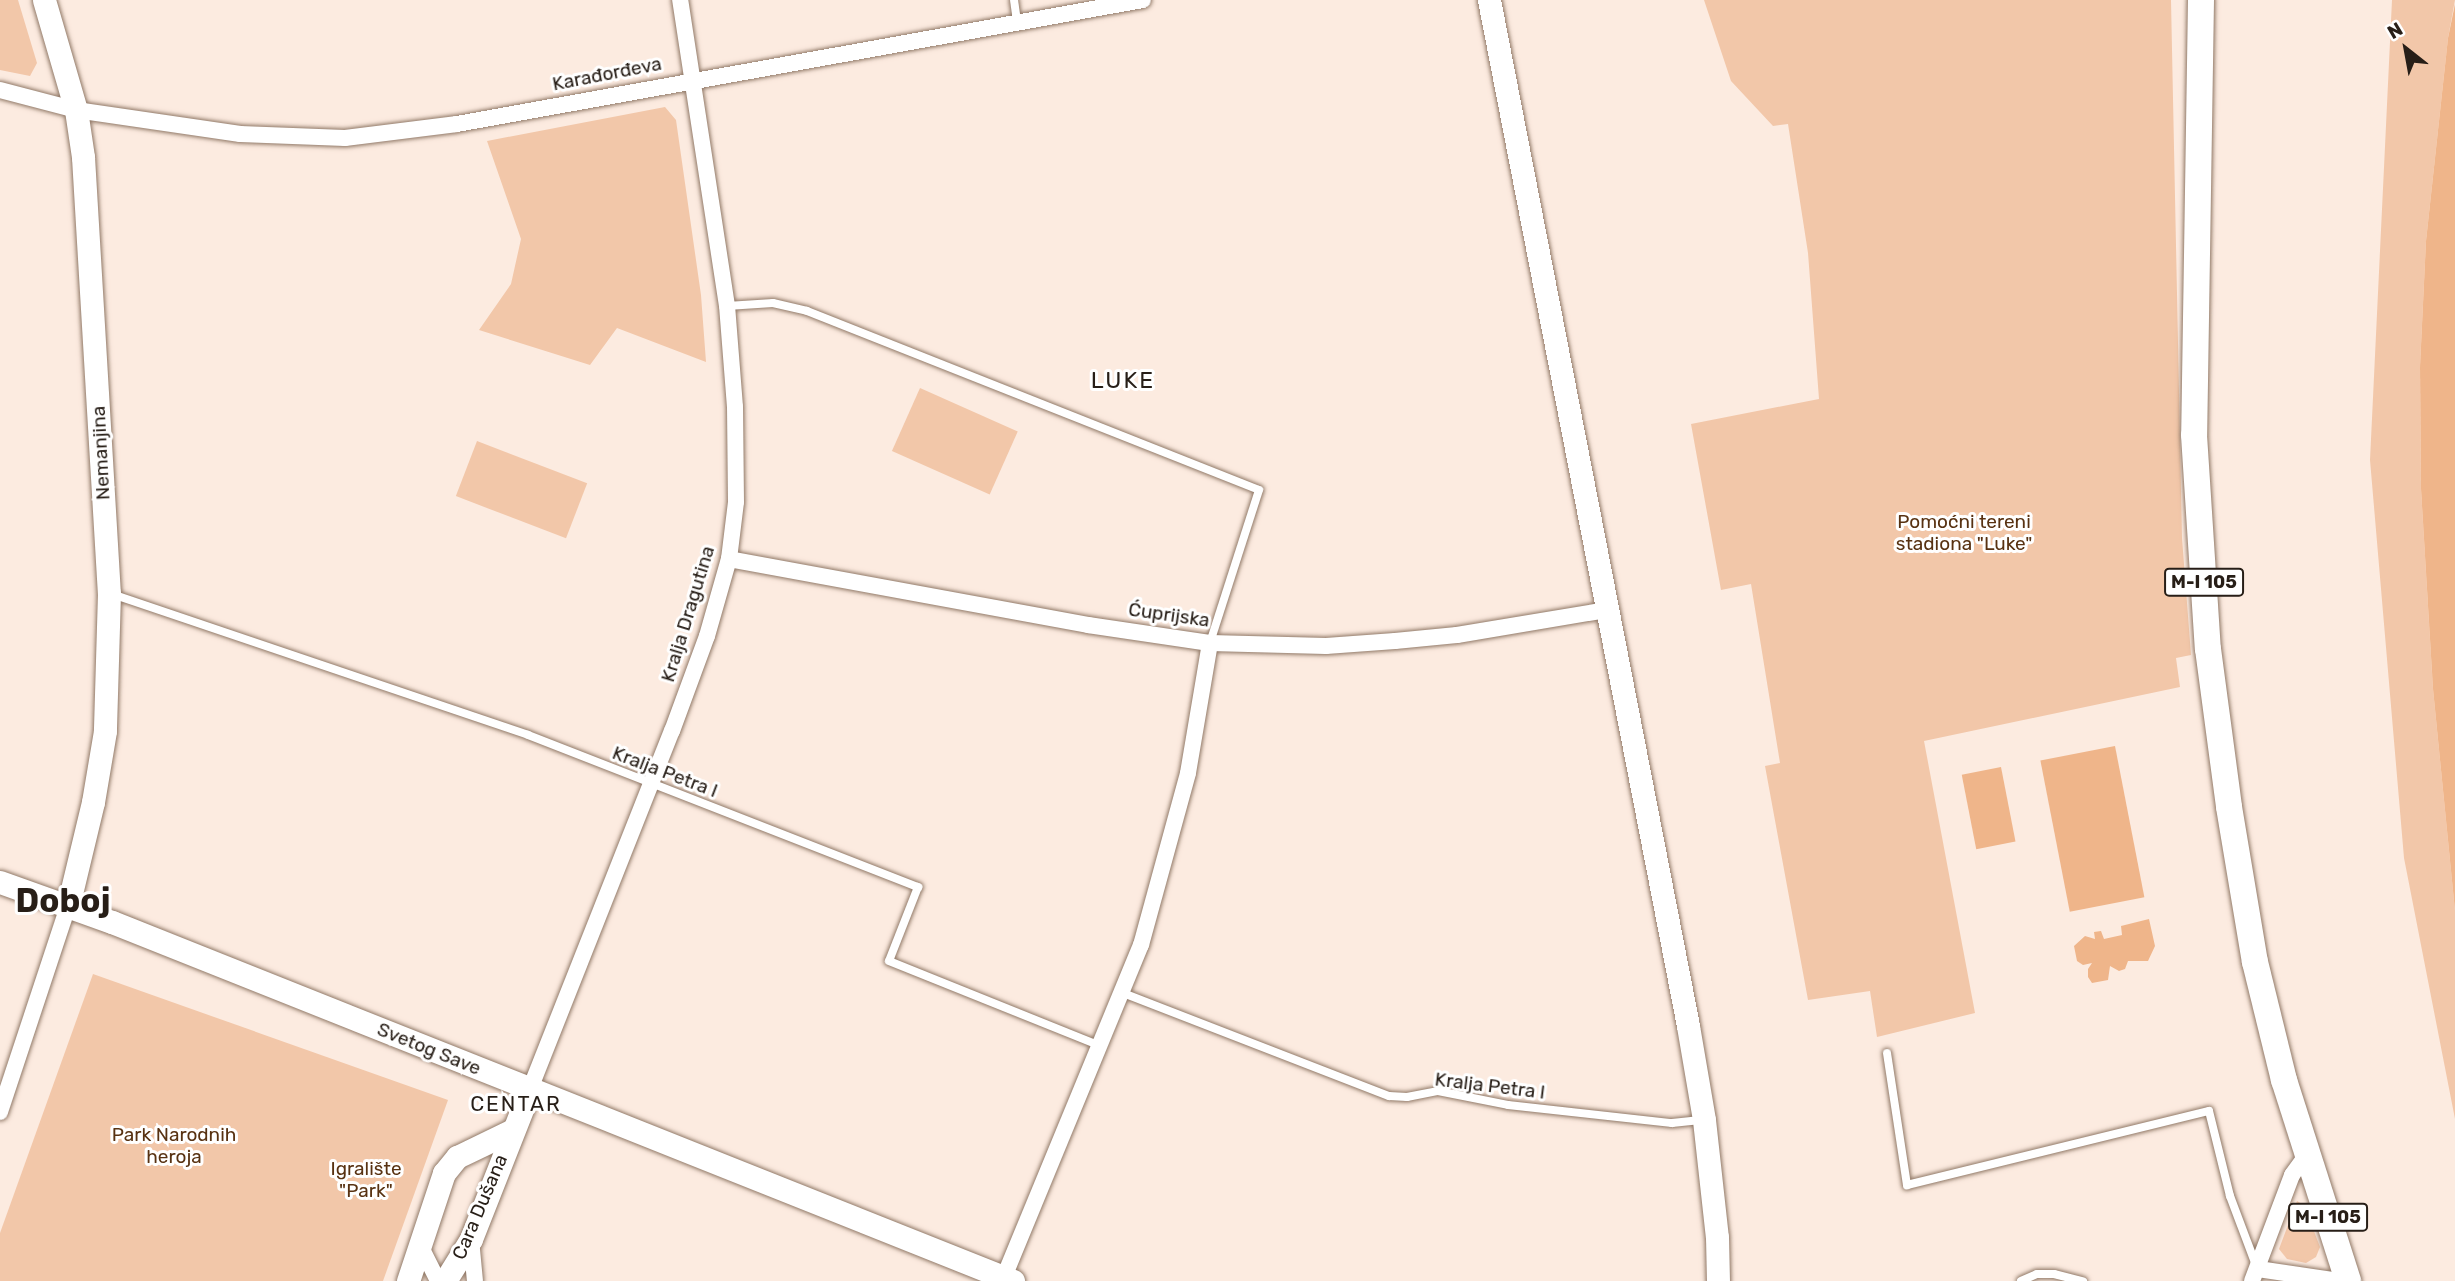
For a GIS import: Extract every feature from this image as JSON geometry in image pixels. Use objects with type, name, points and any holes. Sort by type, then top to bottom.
[{"type":"main road","name":"M-I 105","points":[[2201,0],[2194,435],[2208,649],[2229,807],[2255,962],[2284,1080],[2348,1281]]},
{"type":"street","name":"Nemanjina","points":[[44,0],[76,110],[83,157],[109,593],[106,731],[93,802],[68,906]]},
{"type":"street","name":"Kralja Dragutina","points":[[530,1089],[707,636],[729,559],[736,502],[735,407],[727,306],[680,0]]},
{"type":"street","name":"Karađorđeva","points":[[0,90],[76,110],[240,134],[345,138],[457,124],[694,79],[1143,0]]},
{"type":"street","points":[[1489,0],[1606,610],[1638,758],[1704,1120],[1717,1237],[1718,1281]]},
{"type":"street","name":"Ćuprijska","points":[[729,559],[1088,625],[1210,643],[1326,646],[1395,641],[1457,635],[1606,610]]},
{"type":"street","points":[[1008,1279],[1123,993],[1163,875],[1188,773],[1210,643]]},
{"type":"street","name":"Svetog Save","points":[[0,882],[68,906],[1008,1279]]},
{"type":"street","points":[[0,1112],[68,906]]},
{"type":"street","name":"Cara Dušana","points":[[445,1281],[471,1239],[530,1089]]},
{"type":"street","name":"Cara Dušana","points":[[408,1281],[444,1173],[457,1157],[512,1131]]},
{"type":"street","points":[[2308,1153],[2292,1175],[2255,1275],[2339,1281]]},
{"type":"street","points":[[471,1239],[475,1281]]},
{"type":"street","points":[[420,1245],[438,1281]]},
{"type":"lane","points":[[1014,0],[1017,21]]},
{"type":"lane","points":[[727,306],[773,303],[807,311],[1259,490],[1210,643]]},
{"type":"lane","name":"Kralja Petra I","points":[[109,593],[528,735],[918,887],[889,961],[1100,1046]]},
{"type":"lane","name":"Kralja Petra I","points":[[1123,993],[1389,1096],[1407,1097],[1438,1091],[1508,1105],[1672,1123],[1704,1120]]},
{"type":"lane","points":[[1887,1053],[1907,1185],[2208,1111],[2230,1196],[2255,1275]]},
{"type":"lane","points":[[2021,1281],[2045,1274],[2082,1281]]},
{"type":"green space","points":[[0,0],[18,0],[37,63],[30,76],[0,70]]},
{"type":"green space","name":"Pomoćni tereni stadiona \"Luke\"","points":[[1704,0],[2171,0],[2182,538],[2191,655],[2176,658],[2180,687],[1924,741],[1975,1013],[1877,1037],[1870,991],[1808,1000],[1765,766],[1780,763],[1751,584],[1721,590],[1691,424],[1819,399],[1808,253],[1788,124],[1773,126],[1731,81]]},
{"type":"green space","points":[[2392,0],[2455,0],[2448,38],[2426,241],[2420,367],[2421,489],[2433,689],[2455,911],[2455,1119],[2404,858],[2370,460]]},
{"type":"green space","points":[[665,107],[676,120],[701,295],[706,362],[617,328],[590,365],[479,330],[511,284],[521,239],[487,141]]},
{"type":"green space","points":[[920,388],[1018,432],[990,495],[892,451]]},
{"type":"green space","points":[[477,441],[587,483],[566,538],[456,496]]},
{"type":"green space","name":"Park Narodnih heroja","points":[[93,974],[448,1100],[383,1281],[0,1281],[0,1233]]},
{"type":"green space","points":[[2297,1201],[2304,1205],[2320,1247],[2316,1257],[2306,1263],[2287,1259],[2279,1249]]},
{"type":"shaded area","points":[[2455,4],[2455,911],[2433,689],[2421,489],[2420,367],[2426,241],[2448,38]]},
{"type":"shaded area","points":[[2115,746],[2144,897],[2070,912],[2040,761]]},
{"type":"shaded area","points":[[2001,767],[2016,842],[1976,849],[1962,775]]},
{"type":"shaded area","points":[[2149,919],[2155,946],[2148,961],[2128,961],[2125,969],[2119,971],[2110,966],[2108,980],[2092,983],[2088,977],[2088,969],[2092,963],[2083,965],[2077,961],[2074,946],[2085,936],[2095,939],[2094,932],[2101,931],[2104,939],[2122,935],[2121,926]]},
{"type":"district","name":"LUKE","points":[[1123,380]]},
{"type":"district","name":"Doboj","points":[[63,901]]},
{"type":"district","name":"CENTAR","points":[[516,1104]]},
{"type":"park label","name":"Igralište \"Park\"","points":[[366,1180]]}]
